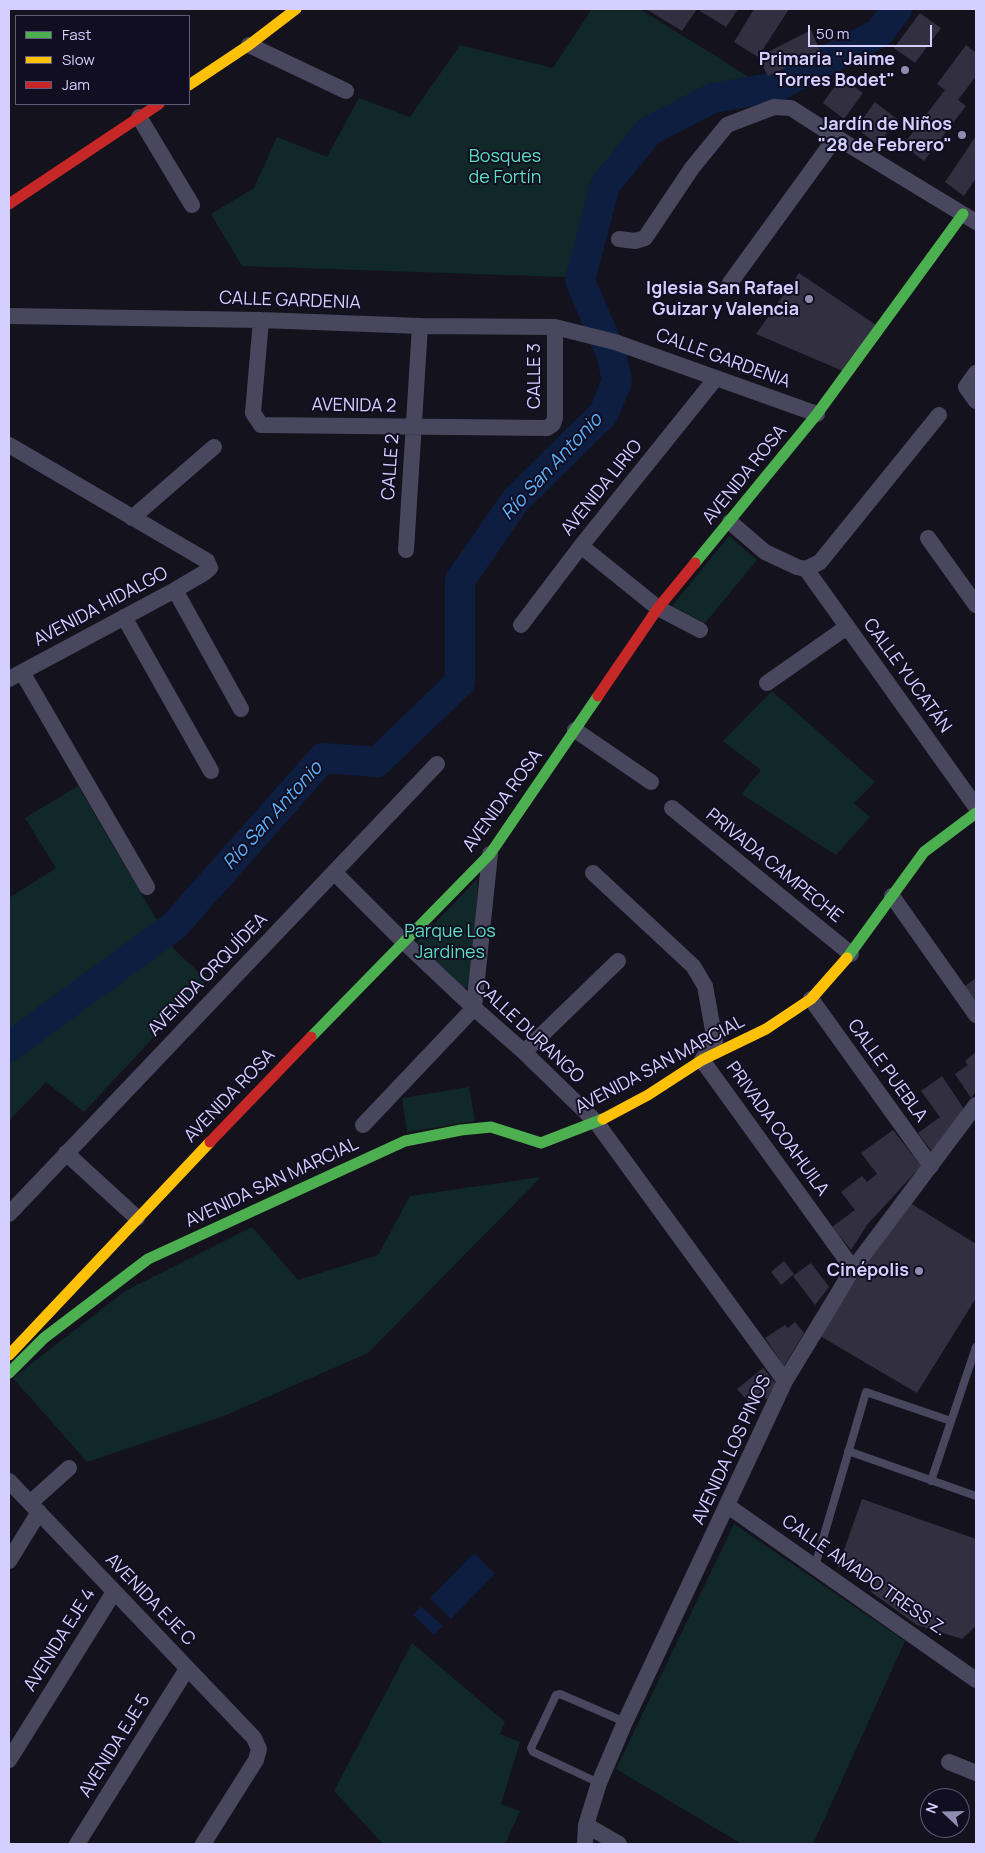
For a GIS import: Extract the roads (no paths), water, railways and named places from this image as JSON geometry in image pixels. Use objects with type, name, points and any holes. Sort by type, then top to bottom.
[{"type":"street","points":[[190,84],[249,45],[296,9]]},
{"type":"street","points":[[249,45],[346,91]]},
{"type":"street","points":[[9,204],[157,105]]},
{"type":"street","points":[[619,238],[635,241],[645,238],[692,168],[727,125],[774,107],[791,108],[970,218]]},
{"type":"street","points":[[139,117],[192,205]]},
{"type":"street","points":[[730,283],[836,137]]},
{"type":"street","name":"AVENIDA ROSA","points":[[9,1355],[137,1218],[403,941],[490,854],[658,608],[817,414],[970,218]]},
{"type":"street","name":"CALLE GARDENIA","points":[[9,316],[261,320],[563,329],[615,342],[817,414]]},
{"type":"street","name":"AVENIDA 2","points":[[261,320],[253,413],[261,424],[547,428],[553,424]]},
{"type":"street","name":"CALLE 2","points":[[406,550],[420,326]]},
{"type":"street","name":"CALLE 3","points":[[553,424],[563,329]]},
{"type":"street","points":[[976,373],[966,387],[976,401]]},
{"type":"street","name":"AVENIDA LIRIO","points":[[521,626],[581,546],[716,378]]},
{"type":"street","points":[[730,522],[765,552],[797,567],[806,569],[820,562],[940,415]]},
{"type":"street","points":[[9,444],[132,518],[214,447]]},
{"type":"street","name":"AVENIDA HIDALGO","points":[[15,675],[174,590],[210,568],[207,561],[132,518]]},
{"type":"street","points":[[928,538],[976,604]]},
{"type":"street","points":[[581,546],[658,608],[700,630]]},
{"type":"street","name":"CALLE YUCATÁN","points":[[806,569],[976,807]]},
{"type":"street","points":[[174,590],[241,709]]},
{"type":"street","points":[[124,617],[211,771]]},
{"type":"street","points":[[767,683],[847,628]]},
{"type":"street","points":[[15,675],[147,888]]},
{"type":"street","points":[[575,730],[651,782]]},
{"type":"street","name":"AVENIDA ORQUÍDEA","points":[[9,1214],[437,764]]},
{"type":"street","name":"PRIVADA CAMPECHE","points":[[672,808],[851,954]]},
{"type":"street","name":"AVENIDA SAN MARCIAL","points":[[9,1374],[44,1338],[148,1260],[405,1141],[461,1130],[491,1127],[541,1144],[596,1122],[648,1095],[702,1060],[766,1029],[810,999],[851,954],[924,852],[976,814]]},
{"type":"street","points":[[363,1125],[474,1008],[490,854]]},
{"type":"street","name":"CALLE DURANGO","points":[[334,872],[403,941],[524,1052],[596,1122],[785,1381]]},
{"type":"street","name":"PRIVADA COAHUILA","points":[[593,873],[693,966],[705,986],[715,1041],[702,1060],[853,1269]]},
{"type":"street","points":[[892,896],[976,1015]]},
{"type":"street","points":[[524,1052],[618,961]]},
{"type":"street","name":"CALLE PUEBLA","points":[[810,999],[931,1166]]},
{"type":"street","name":"AVENIDA LOS PINOS","points":[[585,1844],[586,1825],[599,1783],[625,1722],[785,1381],[853,1269],[976,1105]]},
{"type":"street","points":[[66,1153],[137,1218]]},
{"type":"street","points":[[9,1561],[34,1508],[69,1468]]},
{"type":"street","name":"AVENIDA EJE C","points":[[9,1481],[254,1738],[260,1749],[256,1760],[203,1844]]},
{"type":"street","name":"CALLE AMADO TRESS Z.","points":[[728,1506],[976,1680]]},
{"type":"street","name":"AVENIDA EJE 4","points":[[9,1760],[114,1592]]},
{"type":"street","name":"AVENIDA EJE 5","points":[[77,1844],[188,1669]]},
{"type":"street","points":[[950,1762],[976,1773]]},
{"type":"street","points":[[586,1825],[619,1844]]},
{"type":"lane","points":[[931,1481],[976,1347]]},
{"type":"lane","points":[[814,1566],[866,1392],[951,1421]]},
{"type":"lane","points":[[848,1451],[976,1496]]},
{"type":"lane","points":[[599,1783],[533,1752],[531,1748],[556,1696],[560,1694],[625,1722]]},
{"type":"water","points":[[474,1553],[495,1574],[451,1619],[430,1598]]},
{"type":"water","points":[[421,1606],[443,1626],[434,1635],[413,1615]]},
{"type":"waterway","name":"Río San Antonio","points":[[9,1047],[175,925],[323,758],[377,762],[460,682],[460,580],[516,500],[604,413],[617,381],[612,356],[580,280],[605,185],[649,131],[713,98],[776,87],[879,33],[897,9]]},
{"type":"place","name":"Primaria \"Jaime Torres Bodet\"","points":[[905,70]]},
{"type":"place","name":"Jardín de Niños \"28 de Febrero\"","points":[[962,135]]},
{"type":"place","name":"Iglesia San Rafael Guizar y Valencia","points":[[809,299]]},
{"type":"place","name":"Cinépolis","points":[[919,1271]]},
{"type":"park label","name":"Bosques de Fortín","points":[[505,167]]},
{"type":"park label","name":"Parque Los Jardines","points":[[450,942]]}]
